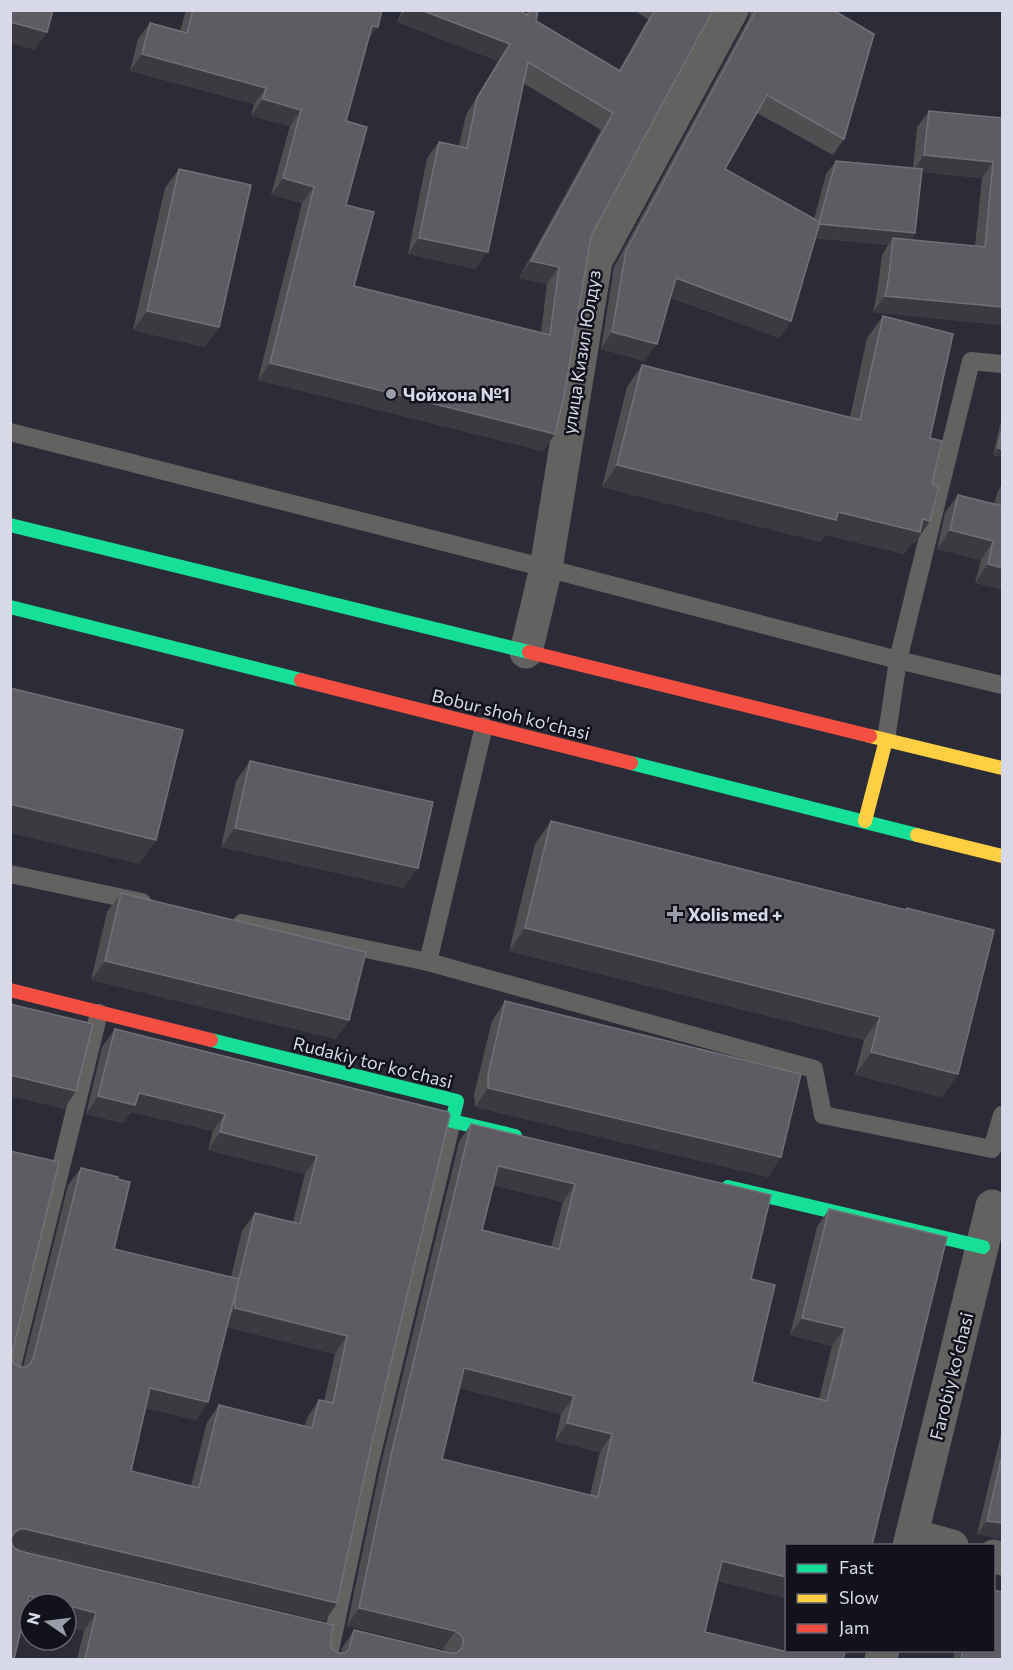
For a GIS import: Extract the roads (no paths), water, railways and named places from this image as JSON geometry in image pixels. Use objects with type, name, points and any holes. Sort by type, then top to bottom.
[{"type":"main road","points":[[10,525],[1002,768]]},
{"type":"main road","name":"Bobur shoh ko'chasi","points":[[10,607],[1002,856]]},
{"type":"main road","points":[[865,821],[886,740]]},
{"type":"main road","name":"Rudakiy tor koʻchasi","points":[[10,990],[456,1101],[452,1121]]},
{"type":"main road","points":[[452,1121],[533,1140]]},
{"type":"main road","points":[[717,1184],[983,1247]]},
{"type":"street","name":"улица Кизил Юлдуз","points":[[526,652],[546,568],[596,261],[732,10]]},
{"type":"street","name":"Farobiy koʻchasi","points":[[910,1540],[992,1206]]},
{"type":"street","points":[[910,1540],[944,1544]]},
{"type":"lane","points":[[886,740],[898,660],[971,361],[1002,364]]},
{"type":"lane","points":[[10,432],[1002,685]]},
{"type":"lane","points":[[428,962],[484,726]]},
{"type":"lane","points":[[10,874],[161,906]]},
{"type":"lane","points":[[231,920],[428,962],[814,1070],[823,1115],[992,1149],[1002,1115]]},
{"type":"lane","points":[[10,1374],[99,1013]]},
{"type":"lane","points":[[328,1659],[340,1635],[369,1466],[452,1121]]},
{"type":"lane","points":[[312,1628],[340,1635]]},
{"type":"place","name":"Чойхона №1","points":[[391,394]]},
{"type":"place","name":"Xolis med +","points":[[675,914]]}]
